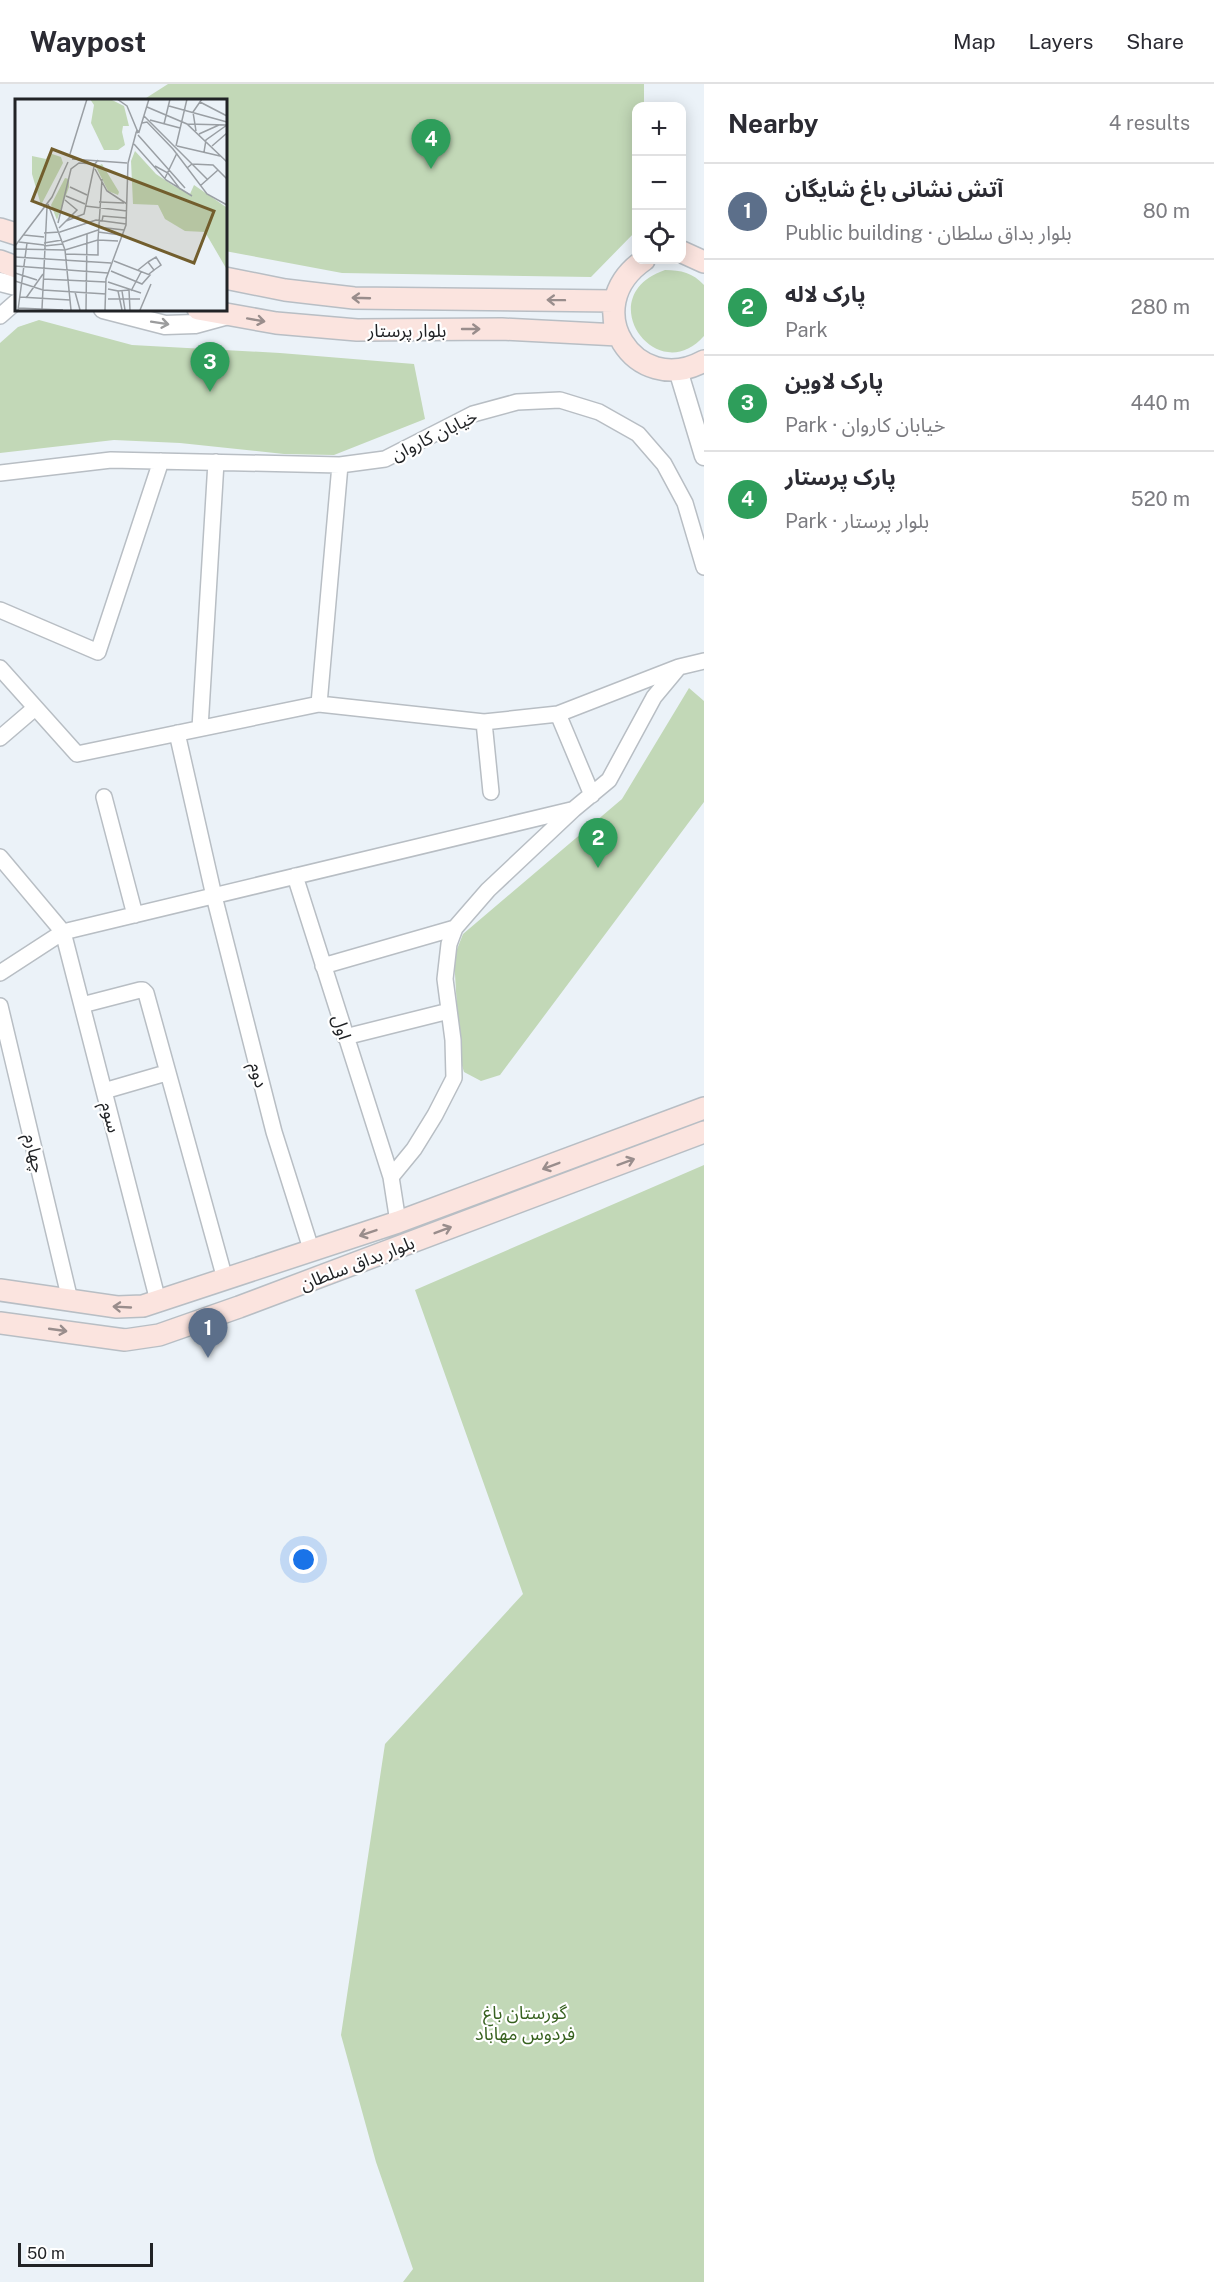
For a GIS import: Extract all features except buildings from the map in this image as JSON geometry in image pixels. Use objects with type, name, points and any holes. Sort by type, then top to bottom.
[{"type":"main road","points":[[0,229],[15,234]]},
{"type":"main road","points":[[686,254],[704,262]]},
{"type":"main road","points":[[0,261],[15,267]]},
{"type":"main road","points":[[638,264],[631,268],[620,283],[614,301],[614,318],[618,335],[628,350],[642,362],[660,369],[678,370],[704,363]]},
{"type":"main road","name":"بلوار پرستار","points":[[226,278],[285,290],[354,298],[614,301]]},
{"type":"main road","name":"بلوار پرستار","points":[[203,310],[276,323],[357,330],[502,329],[618,335]]},
{"type":"main road","name":"بلوار بداق سلطان","points":[[0,1290],[131,1308],[159,1301],[398,1222],[704,1108]]},
{"type":"main road","name":"بلوار بداق سلطان","points":[[0,1323],[125,1340],[159,1335],[216,1316],[704,1132]]},
{"type":"main road","points":[[216,1316],[223,1307],[223,1297],[217,1288],[225,1279],[235,1282],[233,1287],[236,1296],[243,1301],[256,1301]]},
{"type":"street","points":[[0,282],[15,286]]},
{"type":"street","points":[[0,316],[15,303]]},
{"type":"street","points":[[107,310],[165,325],[195,324],[228,315]]},
{"type":"street","points":[[678,370],[704,456]]},
{"type":"street","name":"خیابان کاروان","points":[[0,473],[111,460],[340,465],[385,459],[473,414],[517,402],[560,400],[599,412],[638,434],[664,464],[685,503],[704,567]]},
{"type":"street","points":[[0,610],[98,652],[161,461]]},
{"type":"street","points":[[200,728],[216,462]]},
{"type":"street","points":[[319,704],[340,465]]},
{"type":"street","points":[[0,668],[77,754],[319,704],[484,722],[558,714],[679,667],[704,661]]},
{"type":"street","points":[[391,1177],[424,1132],[454,1078],[453,1040],[445,979],[449,944],[455,928],[488,890],[609,780],[654,697],[679,667]]},
{"type":"street","points":[[0,738],[35,708]]},
{"type":"street","points":[[558,714],[592,795]]},
{"type":"street","points":[[484,722],[491,792]]},
{"type":"street","name":"دوم","points":[[177,733],[214,896],[274,1132],[312,1252]]},
{"type":"street","points":[[104,797],[135,915]]},
{"type":"street","points":[[0,973],[63,932],[574,810]]},
{"type":"street","points":[[0,856],[63,932]]},
{"type":"street","name":"اول","points":[[295,876],[391,1177],[398,1222]]},
{"type":"street","points":[[323,966],[455,928]]},
{"type":"street","name":"سوم","points":[[63,932],[159,1301]]},
{"type":"street","points":[[82,1005],[143,990],[225,1279]]},
{"type":"street","name":"چهارم","points":[[0,1006],[70,1300]]},
{"type":"street","points":[[345,1037],[449,1011]]},
{"type":"street","points":[[104,1091],[166,1073]]},
{"type":"green space","points":[[168,84],[644,84],[644,102],[632,102],[632,235],[591,277],[342,273],[226,251],[226,99],[145,99]]},
{"type":"green space","points":[[665,270],[686,273],[704,285],[704,336],[686,350],[667,352],[651,346],[638,333],[632,317],[632,299],[643,283]]},
{"type":"green space","points":[[39,320],[132,345],[280,353],[414,364],[425,419],[334,455],[284,454],[180,443],[114,440],[0,453],[0,343],[18,327]]},
{"type":"green space","points":[[689,688],[704,701],[704,802],[500,1075],[481,1081],[464,1072],[460,1059],[454,957],[463,934],[622,799]]},
{"type":"green space","name":"گورستان باغ فردوس مهاباد","points":[[704,1165],[704,2282],[403,2282],[413,2269],[376,2162],[341,2035],[385,1744],[523,1594],[415,1290]]},
{"type":"place","name":"پارک پرستار","points":[[431,169]]},
{"type":"place","name":"پارک لاوین","points":[[210,392]]},
{"type":"place","name":"پارک لاله","points":[[598,868]]},
{"type":"place","name":"آتش نشانی باغ شایگان","points":[[208,1358]]}]
